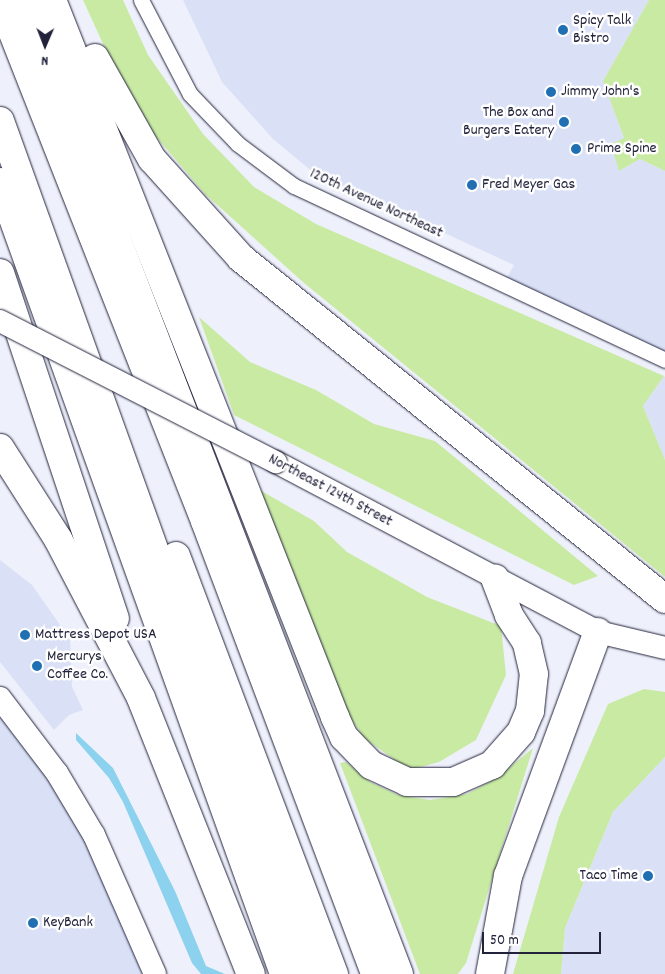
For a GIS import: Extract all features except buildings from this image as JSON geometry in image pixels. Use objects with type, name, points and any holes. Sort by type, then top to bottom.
[{"type":"highway","points":[[0,0],[205,521],[375,974]]},
{"type":"highway","points":[[25,0],[399,974]]},
{"type":"highway","points":[[52,0],[335,718],[344,737],[371,765],[407,782],[454,782],[492,765],[521,732],[534,695],[534,674],[527,643],[509,615],[496,579]]},
{"type":"highway","points":[[69,0],[122,114],[174,187],[216,234],[665,599]]},
{"type":"highway","points":[[0,121],[132,479],[308,974]]},
{"type":"highway","points":[[0,182],[284,974]]},
{"type":"highway","points":[[0,273],[141,698],[251,974]]},
{"type":"highway","points":[[0,448],[58,539],[141,698]]},
{"type":"highway","points":[[0,468],[58,539]]},
{"type":"highway","points":[[132,479],[164,528],[204,624],[334,974]]},
{"type":"highway","points":[[205,521],[207,560],[350,974]]},
{"type":"highway","points":[[490,974],[508,876],[598,632]]},
{"type":"main road","name":"Northeast 124th Street","points":[[0,321],[276,462],[598,632],[665,648]]},
{"type":"main road","points":[[0,698],[56,773],[94,835],[155,974]]},
{"type":"street","name":"120th Avenue Northeast","points":[[141,0],[190,94],[238,144],[294,186],[665,360]]},
{"type":"shaded area","points":[[183,0],[649,0],[603,81],[624,138],[619,171],[640,159],[665,171],[665,360],[504,283],[514,265],[314,173],[273,139],[222,82]]},
{"type":"shaded area","points":[[665,377],[665,460],[643,406]]},
{"type":"shaded area","points":[[0,560],[32,585],[70,639],[72,687],[83,710],[69,715],[54,730],[0,662]]},
{"type":"shaded area","points":[[0,698],[32,738],[155,974],[0,974]]},
{"type":"shaded area","points":[[665,757],[665,974],[561,974],[565,928],[613,812]]},
{"type":"green space","points":[[83,0],[123,0],[148,55],[203,134],[254,187],[316,224],[664,376],[643,406],[665,460],[665,577],[304,283],[205,194],[146,125],[116,72]]},
{"type":"green space","points":[[649,0],[665,0],[665,171],[640,159],[619,171],[611,144],[624,138],[603,81]]},
{"type":"green space","points":[[199,317],[250,362],[316,390],[374,424],[435,441],[598,576],[574,585],[234,415]]},
{"type":"green space","points":[[258,489],[314,521],[347,552],[427,597],[501,626],[506,675],[476,740],[439,762],[409,770],[364,738],[343,707]]},
{"type":"green space","points":[[644,689],[665,692],[665,757],[613,812],[565,928],[561,974],[513,974],[559,817],[608,704]]},
{"type":"green space","points":[[533,748],[466,963],[458,974],[420,974],[340,763],[346,762],[370,782],[398,795],[430,800],[467,794],[497,778]]},
{"type":"water","points":[[76,733],[113,768],[175,891],[206,966],[225,974],[201,974],[192,963],[123,802],[109,778],[76,740]]},
{"type":"place","name":"Spicy Talk Bistro","points":[[563,30]]},
{"type":"place","name":"Jimmy John's","points":[[551,92]]},
{"type":"place","name":"The Box and Burgers Eatery","points":[[564,122]]},
{"type":"place","name":"Prime Spine","points":[[576,149]]},
{"type":"place","name":"Fred Meyer Gas","points":[[472,185]]},
{"type":"place","name":"Mattress Depot USA","points":[[25,635]]},
{"type":"place","name":"Mercurys Coffee Co.","points":[[37,666]]},
{"type":"place","name":"Taco Time","points":[[648,876]]},
{"type":"place","name":"KeyBank","points":[[33,923]]}]
